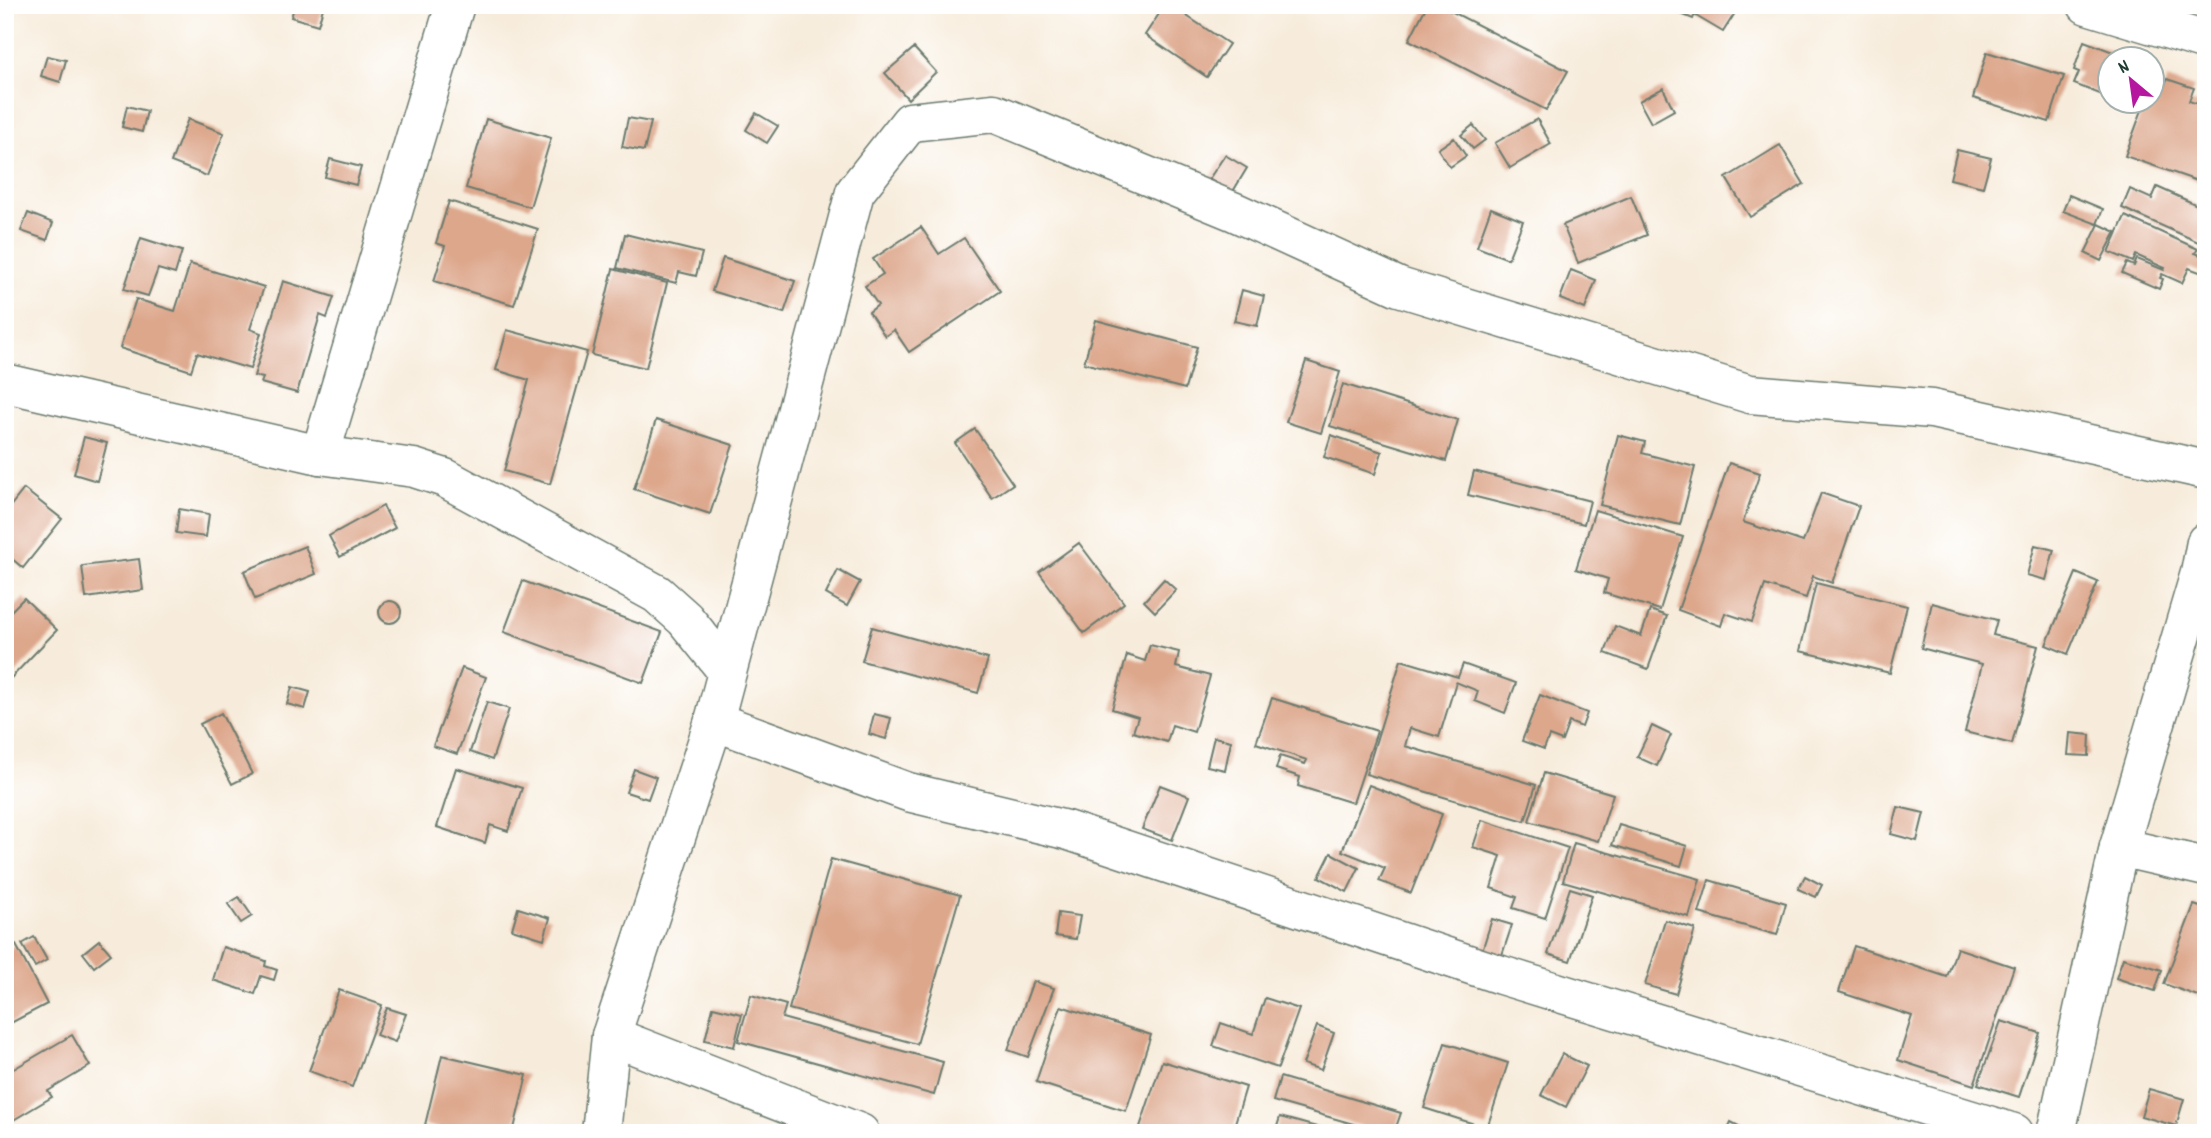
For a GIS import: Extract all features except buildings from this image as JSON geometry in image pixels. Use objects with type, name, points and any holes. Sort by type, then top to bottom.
[{"type":"street","points":[[320,455],[455,5]]},
{"type":"street","points":[[2087,5],[2206,41]]},
{"type":"street","points":[[601,1133],[611,1035],[714,720],[855,192],[910,122],[994,113],[1235,212],[1399,287],[1750,394],[1932,409],[2206,470]]},
{"type":"street","points":[[5,383],[320,455],[414,468],[445,478],[657,594],[685,619],[727,671]]},
{"type":"street","points":[[2056,1133],[2119,848],[2200,573],[2206,542]]},
{"type":"street","points":[[714,720],[908,792],[1066,830],[1501,975],[2014,1133]]},
{"type":"street","points":[[2119,848],[2206,867]]},
{"type":"street","points":[[611,1035],[858,1133]]}]
